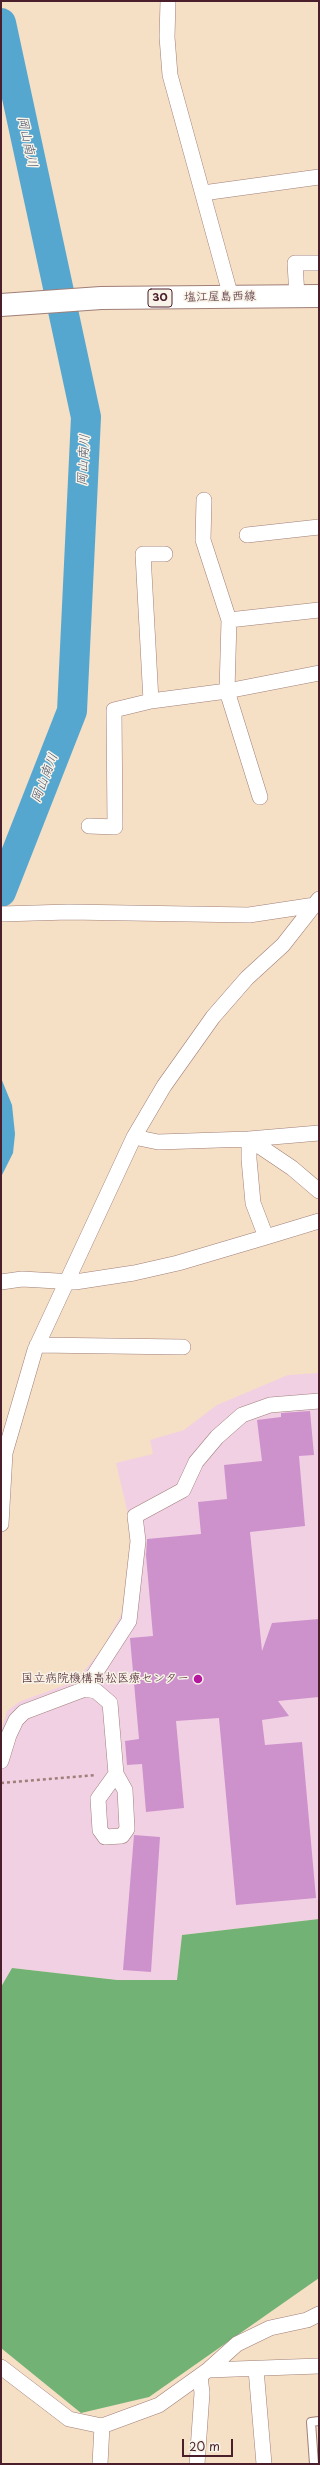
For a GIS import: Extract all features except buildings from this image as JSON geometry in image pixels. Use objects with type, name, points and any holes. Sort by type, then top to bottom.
[{"type":"main road","name":"塩江屋島西線","points":[[1,305],[101,298],[319,296]]},
{"type":"street","points":[[168,1],[167,37],[170,75],[231,297]]},
{"type":"street","points":[[203,193],[319,177]]},
{"type":"street","points":[[297,296],[295,264],[319,263]]},
{"type":"street","points":[[204,500],[203,540],[229,620],[227,691],[260,797]]},
{"type":"street","points":[[247,535],[319,527]]},
{"type":"street","points":[[151,701],[143,554],[165,554]]},
{"type":"street","points":[[229,620],[319,610]]},
{"type":"street","points":[[89,826],[114,827],[114,710],[151,701],[227,691],[319,674]]},
{"type":"street","points":[[1,914],[69,912],[249,915],[317,902]]},
{"type":"street","points":[[1,1524],[8,1421],[37,1345],[134,1137],[164,1086],[213,1017],[247,978],[283,945],[317,902]]},
{"type":"street","points":[[134,1137],[158,1142],[249,1139],[319,1133]]},
{"type":"street","points":[[249,1139],[292,1168],[319,1191]]},
{"type":"street","points":[[249,1139],[248,1159],[253,1203],[266,1237]]},
{"type":"street","points":[[1,1282],[22,1279],[75,1282],[134,1273],[178,1263],[319,1221]]},
{"type":"street","points":[[37,1345],[183,1347]]},
{"type":"street","points":[[85,1689],[129,1621],[138,1541],[135,1516],[183,1490],[196,1462],[217,1437],[242,1415],[270,1404],[319,1402]]},
{"type":"street","points":[[1,1761],[9,1735],[24,1712],[85,1689],[96,1691],[110,1703],[116,1774]]},
{"type":"street","points":[[1,2367],[69,2419],[102,2426],[159,2405],[204,2373],[237,2344],[270,2328],[307,2320],[319,2314]]},
{"type":"street","points":[[204,2373],[319,2366]]},
{"type":"street","points":[[256,2369],[264,2464]]},
{"type":"street","points":[[197,2464],[204,2373]]},
{"type":"street","points":[[100,2464],[102,2426]]},
{"type":"lane","points":[[314,2464],[311,2422],[319,2421]]},
{"type":"path","points":[[1,1783],[116,1774]]},
{"type":"shaded area","name":"国立病院機構高松医療センター","points":[[319,1373],[319,1919],[182,1935],[177,1980],[117,1980],[12,1968],[1,1987],[1,1732],[7,1711],[19,1702],[73,1682],[80,1676],[102,1649],[125,1608],[132,1531],[116,1463],[153,1454],[150,1440],[184,1430],[217,1405],[288,1375]]},
{"type":"green space","points":[[319,1919],[319,2278],[149,2397],[81,2413],[1,2348],[1,1987],[12,1968],[117,1980],[177,1980],[182,1935]]},
{"type":"water","points":[[1,1078],[12,1105],[15,1134],[13,1153],[1,1177]]},
{"type":"waterway","name":"岡山南川","points":[[1,23],[86,417],[72,711],[1,892]]},
{"type":"place","name":"国立病院機構高松医療センター","points":[[198,1679]]}]
